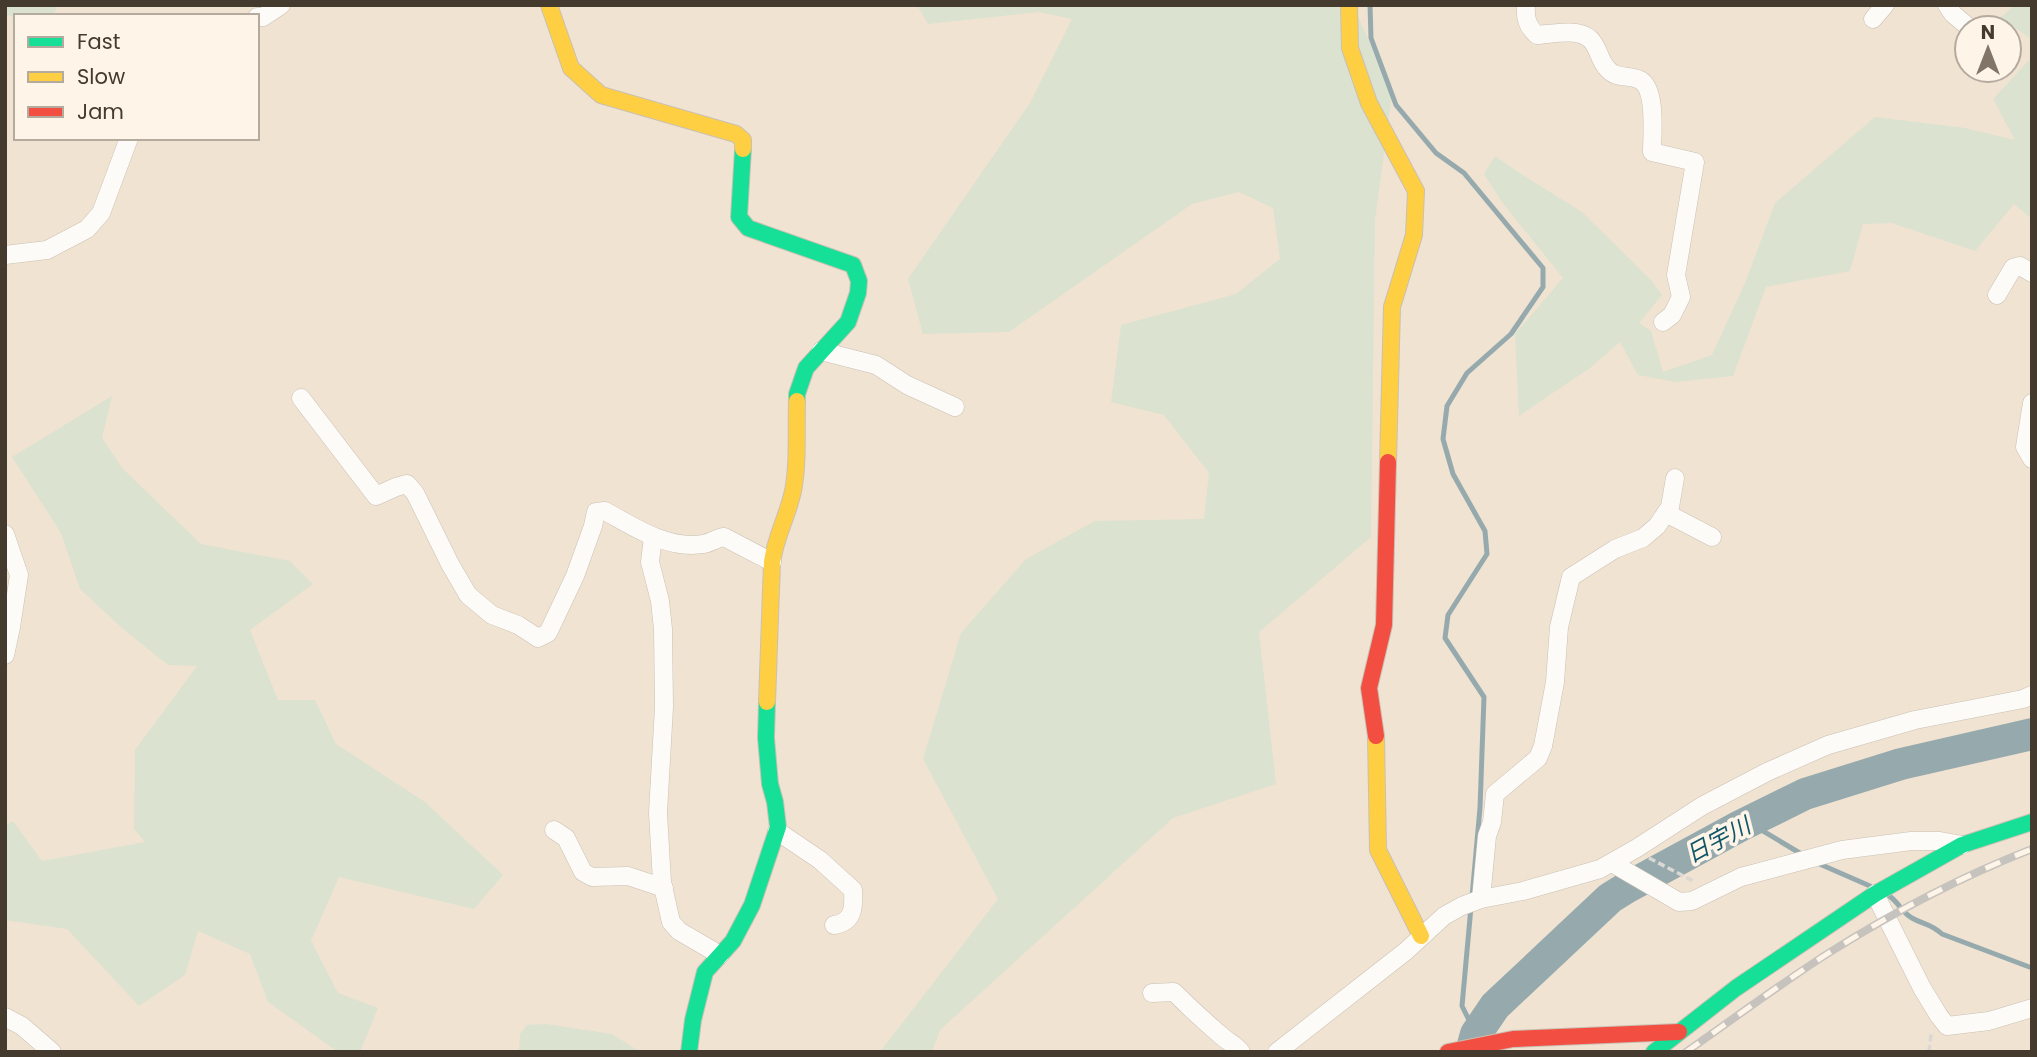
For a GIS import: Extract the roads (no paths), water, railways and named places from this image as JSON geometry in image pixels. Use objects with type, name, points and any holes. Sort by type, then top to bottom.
[{"type":"street","points":[[259,17],[281,5]]},
{"type":"street","points":[[549,5],[571,68],[601,95],[736,134],[743,140],[739,217],[748,228],[853,265],[859,281],[858,293],[848,322],[806,368],[797,394],[792,497],[772,562],[766,738],[777,831],[752,905],[733,940],[705,972],[693,1020],[689,1052]]},
{"type":"street","points":[[1349,5],[1350,48],[1368,103],[1416,191],[1414,234],[1392,307],[1384,625],[1369,688],[1376,738],[1378,850],[1421,936]]},
{"type":"street","points":[[1526,5],[1529,28],[1537,34],[1578,34],[1590,39],[1606,67],[1618,76],[1640,80],[1651,97],[1652,152],[1695,162],[1676,275],[1681,297],[1672,315],[1663,322]]},
{"type":"street","points":[[1873,19],[1885,5]]},
{"type":"street","points":[[5,255],[47,250],[87,229],[101,213],[128,140]]},
{"type":"street","points":[[1997,295],[2013,268],[2020,266],[2032,273]]},
{"type":"street","points":[[821,352],[876,365],[907,385],[955,407]]},
{"type":"street","points":[[301,398],[376,496],[407,484],[415,493],[468,595],[492,615],[518,625],[538,638],[548,633],[556,611],[575,576],[596,512],[605,511],[653,537],[686,545],[706,544],[724,537],[772,562]]},
{"type":"street","points":[[2032,403],[2025,447],[2032,459]]},
{"type":"street","points":[[1474,902],[1492,822],[1495,794],[1538,758],[1543,746],[1555,682],[1559,627],[1571,577],[1615,548],[1643,538],[1657,526],[1670,508],[1675,478]]},
{"type":"street","points":[[1666,513],[1712,537]]},
{"type":"street","points":[[5,534],[19,575],[5,655]]},
{"type":"street","points":[[653,537],[650,562],[660,601],[663,629],[664,707],[659,813],[664,888],[671,922],[679,931],[720,955]]},
{"type":"street","points":[[1277,1052],[1406,951],[1444,916],[1474,902],[1616,865],[1702,806],[1767,772],[1828,745],[1915,720],[2010,702],[2032,695]]},
{"type":"street","points":[[1654,1052],[1779,959],[1882,890],[1962,845],[2032,822]]},
{"type":"street","points":[[554,830],[566,838],[583,872],[592,877],[628,876],[664,888]]},
{"type":"street","points":[[777,831],[820,860],[853,890],[855,908],[851,916],[843,923],[834,925]]},
{"type":"street","points":[[1616,865],[1679,902],[1692,901],[1741,877],[1842,850],[1911,841],[1940,841],[1962,845]]},
{"type":"street","points":[[1882,890],[1922,988],[1947,1026],[1989,1021],[2032,1008]]},
{"type":"street","points":[[1152,993],[1174,992],[1193,1012],[1236,1045],[1241,1052]]},
{"type":"street","points":[[5,1017],[22,1026],[52,1052]]},
{"type":"street","points":[[1448,1052],[1513,1039],[1679,1031]]},
{"type":"waterway","points":[[1370,5],[1371,38],[1396,105],[1436,153],[1464,173],[1543,268],[1543,287],[1511,334],[1467,373],[1447,406],[1443,439],[1453,474],[1485,531],[1487,554],[1448,615],[1445,638],[1484,697],[1480,808],[1472,897]]},
{"type":"waterway","name":"日宇川","points":[[1471,1052],[1476,1034],[1495,1006],[1610,898],[1626,888],[1805,794],[1901,764],[2032,734]]},
{"type":"waterway","points":[[1748,822],[1803,855]]},
{"type":"waterway","points":[[1815,862],[1870,886]]},
{"type":"waterway","points":[[1888,895],[1909,916],[1942,934],[2032,968]]},
{"type":"waterway","points":[[1471,907],[1462,1006],[1476,1034]]},
{"type":"railway","points":[[1686,1052],[1809,966],[1876,924],[1953,884],[2032,849]]}]
